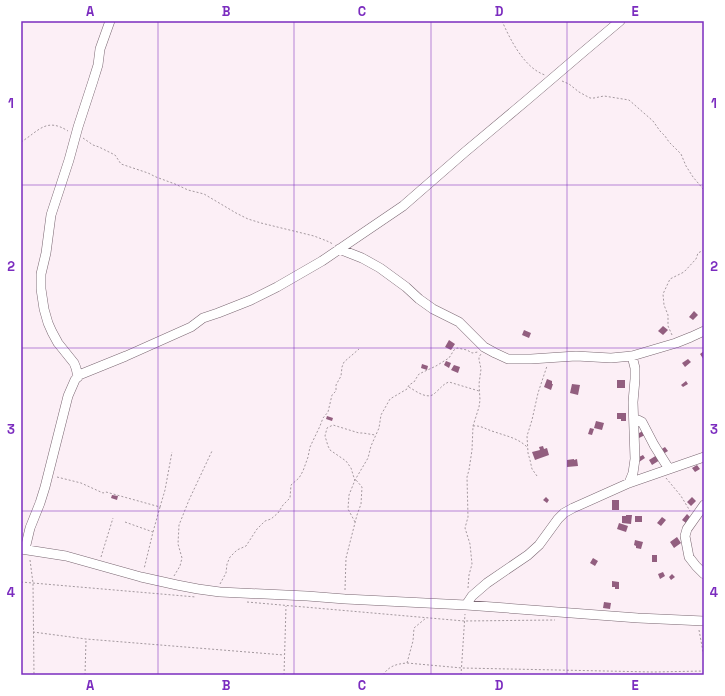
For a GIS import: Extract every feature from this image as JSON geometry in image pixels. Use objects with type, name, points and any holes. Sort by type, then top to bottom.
[{"type":"street","points":[[78,377],[74,363],[58,343],[52,332],[44,309],[41,289],[41,274],[46,253],[51,215],[94,81],[100,49],[110,21]]},
{"type":"street","points":[[620,21],[403,206],[322,261],[251,300],[203,318],[191,327],[81,374],[71,388],[66,401],[40,504],[30,528],[25,549],[66,556],[141,577],[215,591],[466,605],[638,618],[704,621]]},
{"type":"street","points":[[339,249],[373,264],[388,273],[433,309],[459,322],[480,343],[495,353],[508,359],[576,356],[611,358],[632,356],[676,343],[704,331]]},
{"type":"street","points":[[629,483],[636,459],[633,402],[635,368],[632,356]]},
{"type":"street","points":[[634,420],[642,422],[665,471]]},
{"type":"street","points":[[466,605],[472,596],[500,574],[528,555],[564,513],[629,483],[704,457]]},
{"type":"street","points":[[704,505],[687,529],[685,536],[689,557],[704,574]]},
{"type":"path","points":[[502,21],[519,53],[526,62],[541,73],[548,76],[552,75],[557,80],[569,84],[590,98],[604,96],[629,100],[653,121],[669,142],[681,154],[686,166],[704,190]]},
{"type":"path","points":[[21,142],[40,128],[53,124],[60,126],[93,145],[115,155],[121,164],[148,173],[188,190],[204,194],[248,219],[314,236],[327,241],[339,249]]},
{"type":"path","points":[[676,343],[668,326],[668,315],[664,305],[663,294],[670,279],[684,272],[696,259],[698,253],[704,250]]},
{"type":"path","points":[[355,522],[349,512],[348,495],[368,458],[370,448],[380,425],[381,415],[390,399],[409,387],[419,374],[449,358],[457,348],[475,353],[483,352],[479,357],[481,369],[479,384],[479,407],[474,426],[470,466],[467,477],[468,517],[465,528],[470,544],[472,564],[468,586],[472,596]]},
{"type":"path","points":[[215,591],[224,578],[230,557],[237,550],[246,546],[257,529],[266,521],[271,519],[290,498],[291,485],[299,478],[322,418],[328,412],[332,395],[336,391],[336,385],[341,376],[344,362],[359,349]]},
{"type":"path","points":[[537,476],[532,469],[528,452],[527,436],[540,387],[550,358]]},
{"type":"path","points":[[409,387],[424,395],[432,396],[444,383],[449,382],[479,392]]},
{"type":"path","points":[[345,599],[346,558],[361,504],[362,487],[355,480],[351,468],[346,461],[330,450],[325,436],[328,428],[334,425],[359,433],[363,432],[376,435]]},
{"type":"path","points":[[474,426],[479,425],[515,439],[528,447]]},
{"type":"path","points":[[169,583],[180,566],[182,558],[178,544],[179,525],[188,500],[212,451]]},
{"type":"path","points":[[141,577],[165,490],[172,452]]},
{"type":"path","points":[[665,471],[688,510],[696,518]]},
{"type":"path","points":[[48,475],[81,483],[103,493],[106,492],[160,507]]},
{"type":"path","points":[[99,565],[113,518]]},
{"type":"path","points":[[124,522],[153,532]]},
{"type":"path","points":[[25,549],[33,583],[34,675]]},
{"type":"path","points":[[284,675],[286,605]]},
{"type":"path","points":[[461,675],[466,605]]},
{"type":"path","points":[[407,663],[413,641],[414,628],[426,618]]},
{"type":"path","points":[[699,630],[704,657]]},
{"type":"path","points":[[33,632],[86,639],[284,655]]},
{"type":"path","points":[[85,675],[86,639]]},
{"type":"path","points":[[383,675],[387,669],[399,664],[407,663],[462,668],[652,672],[704,671]]},
{"type":"building","points":[[694,311],[698,315],[693,320],[689,317]]},
{"type":"building","points":[[663,326],[668,330],[663,335],[658,331]]},
{"type":"building","points":[[524,330],[531,333],[529,338],[522,335]]},
{"type":"building","points":[[449,340],[455,344],[451,350],[445,347]]},
{"type":"building","points":[[704,351],[704,360],[700,354]]},
{"type":"building","points":[[688,359],[691,362],[685,367],[682,363]]},
{"type":"building","points":[[446,361],[451,363],[449,368],[444,365]]},
{"type":"building","points":[[422,364],[428,366],[427,370],[421,368]]},
{"type":"building","points":[[454,365],[460,367],[458,373],[451,370]]},
{"type":"building","points":[[547,379],[552,381],[553,384],[551,390],[544,387]]},
{"type":"building","points":[[617,380],[625,380],[625,388],[617,388]]},
{"type":"building","points":[[686,381],[688,384],[683,387],[681,385]]},
{"type":"building","points":[[572,384],[580,385],[578,395],[570,393]]},
{"type":"building","points":[[617,413],[626,413],[626,421],[617,419]]},
{"type":"building","points":[[327,416],[333,418],[332,421],[326,419]]},
{"type":"building","points":[[596,421],[604,423],[602,430],[594,428]]},
{"type":"building","points":[[590,428],[594,429],[592,435],[588,434]]},
{"type":"building","points":[[643,431],[645,435],[639,438],[637,434]]},
{"type":"building","points":[[543,446],[544,449],[547,448],[549,455],[535,460],[532,452],[540,450],[539,447]]},
{"type":"building","points":[[665,447],[668,451],[663,454],[660,450]]},
{"type":"building","points":[[643,455],[645,458],[639,462],[637,458]]},
{"type":"building","points":[[657,455],[660,460],[652,465],[649,460]]},
{"type":"building","points":[[577,459],[578,466],[567,467],[567,460]]},
{"type":"building","points":[[697,465],[700,469],[695,472],[692,468]]},
{"type":"building","points":[[112,495],[118,496],[117,500],[111,498]]},
{"type":"building","points":[[546,497],[549,500],[547,503],[543,500]]},
{"type":"building","points":[[692,497],[696,501],[691,506],[687,502]]},
{"type":"building","points":[[612,500],[619,500],[619,510],[612,510]]},
{"type":"building","points":[[687,514],[691,518],[686,523],[682,520]]},
{"type":"building","points":[[632,515],[631,524],[622,523],[622,516]]},
{"type":"building","points":[[635,516],[642,516],[642,522],[635,522]]},
{"type":"building","points":[[662,517],[666,520],[661,526],[657,523]]},
{"type":"building","points":[[619,523],[628,526],[626,532],[617,529]]},
{"type":"building","points":[[677,537],[681,543],[674,548],[670,542]]},
{"type":"building","points":[[635,540],[643,542],[641,549],[636,548],[634,545]]},
{"type":"building","points":[[652,555],[657,555],[657,562],[652,562]]},
{"type":"building","points":[[593,558],[598,561],[595,566],[590,563]]},
{"type":"building","points":[[663,572],[665,576],[660,579],[658,574]]},
{"type":"building","points":[[672,574],[675,577],[671,580],[669,577]]},
{"type":"building","points":[[612,581],[619,582],[619,589],[612,587]]},
{"type":"building","points":[[604,602],[611,603],[610,609],[603,608]]}]
